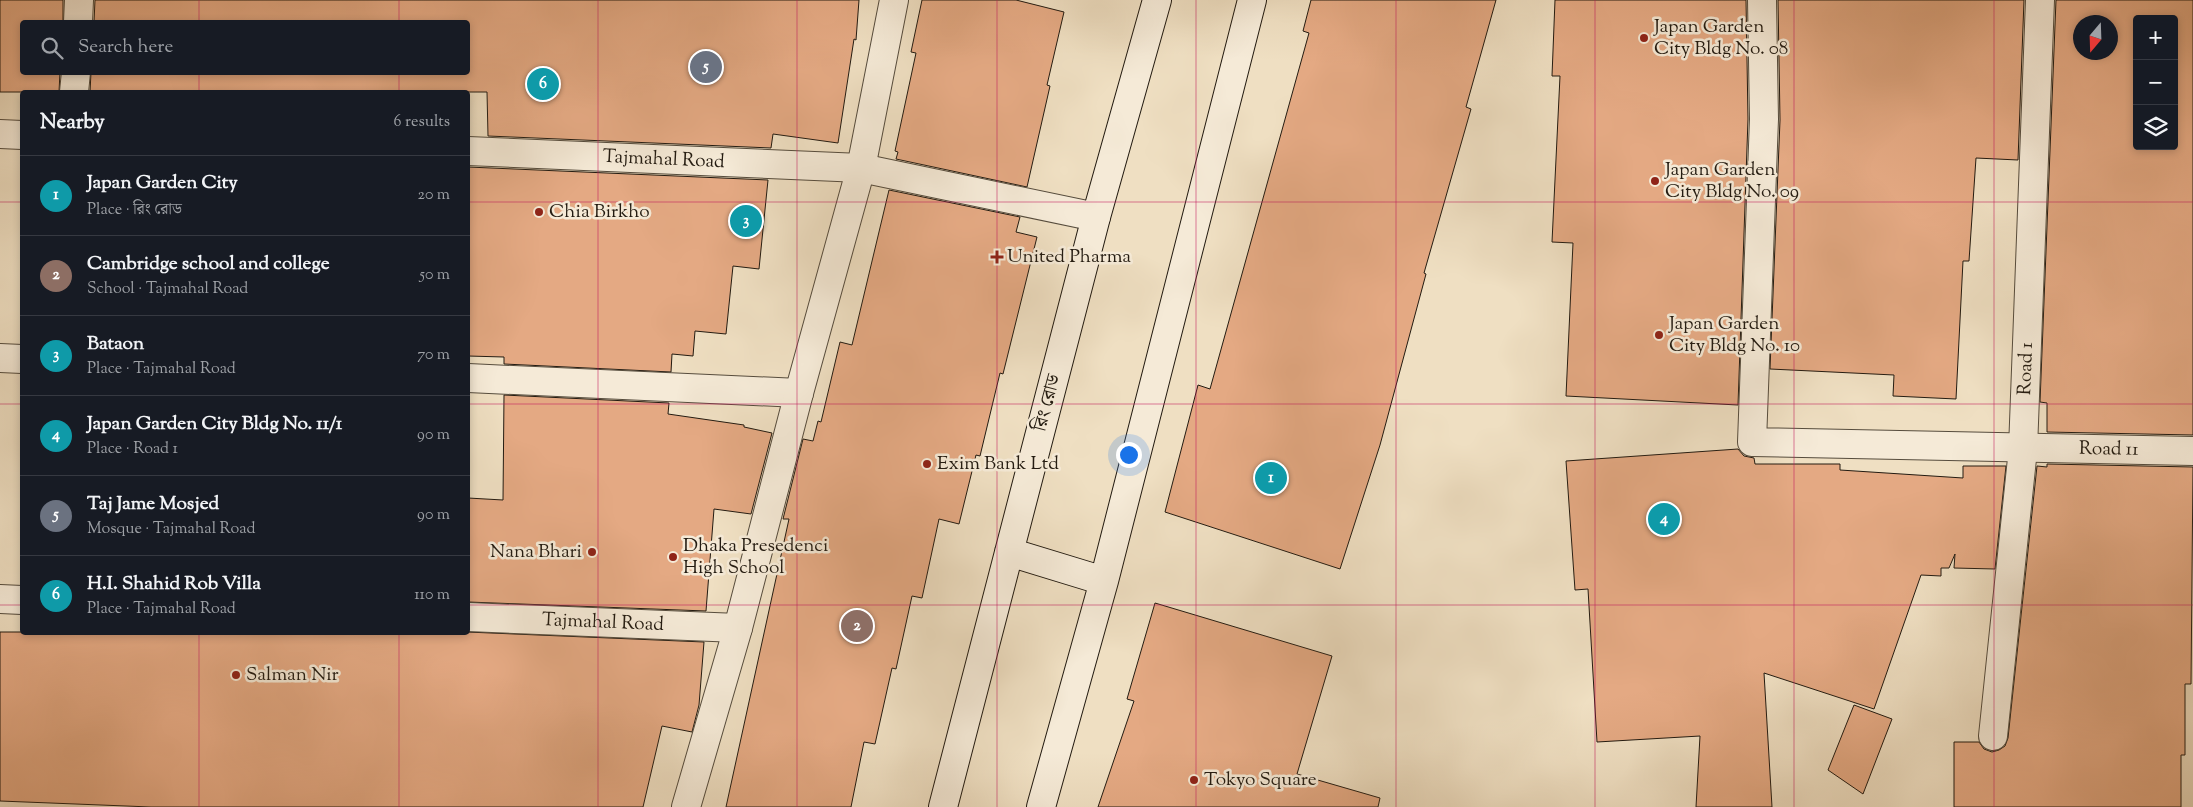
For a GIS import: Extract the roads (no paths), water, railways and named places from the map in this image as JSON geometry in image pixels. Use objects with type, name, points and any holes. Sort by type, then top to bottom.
[{"type":"street","points":[[78,20],[79,0]]},
{"type":"street","points":[[686,807],[738,628],[798,393],[861,168],[894,0]]},
{"type":"street","name":"রিং রোড","points":[[943,807],[1096,217],[1157,0]]},
{"type":"street","points":[[1041,807],[1104,581],[1252,0]]},
{"type":"street","name":"Road 11","points":[[1762,0],[1764,119],[1752,442],[2193,451]]},
{"type":"street","name":"Road 1","points":[[1993,736],[2023,449],[2040,0]]},
{"type":"street","points":[[74,90],[76,75]]},
{"type":"street","points":[[0,134],[20,135]]},
{"type":"street","name":"Tajmahal Road","points":[[470,151],[861,168],[1096,217]]},
{"type":"street","points":[[0,358],[20,359]]},
{"type":"street","points":[[470,378],[798,393]]},
{"type":"street","points":[[1009,552],[1104,581]]},
{"type":"street","points":[[0,599],[20,600]]},
{"type":"street","name":"Tajmahal Road","points":[[470,617],[738,628]]},
{"type":"place","name":"Japan Garden City Bldg No. 08","points":[[1644,38]]},
{"type":"place","name":"Taj Jame Mosjed","points":[[706,67]]},
{"type":"place","name":"H.I. Shahid Rob Villa","points":[[543,84]]},
{"type":"place","name":"Japan Garden City Bldg No. 09","points":[[1655,181]]},
{"type":"place","name":"Chia Birkho","points":[[539,212]]},
{"type":"place","name":"Bataon","points":[[746,221]]},
{"type":"place","name":"United Pharma","points":[[997,257]]},
{"type":"place","name":"Japan Garden City Bldg No. 10","points":[[1659,335]]},
{"type":"place","name":"Exim Bank Ltd","points":[[927,464]]},
{"type":"place","name":"Japan Garden City","points":[[1271,478]]},
{"type":"place","name":"Japan Garden City Bldg No. 11/1","points":[[1664,519]]},
{"type":"place","name":"Nana Bhari","points":[[592,552]]},
{"type":"place","name":"Dhaka Presedenci High School","points":[[673,557]]},
{"type":"place","name":"Cambridge school and college","points":[[857,626]]},
{"type":"place","name":"Salman Nir","points":[[236,675]]},
{"type":"place","name":"Tokyo Square","points":[[1194,780]]}]
